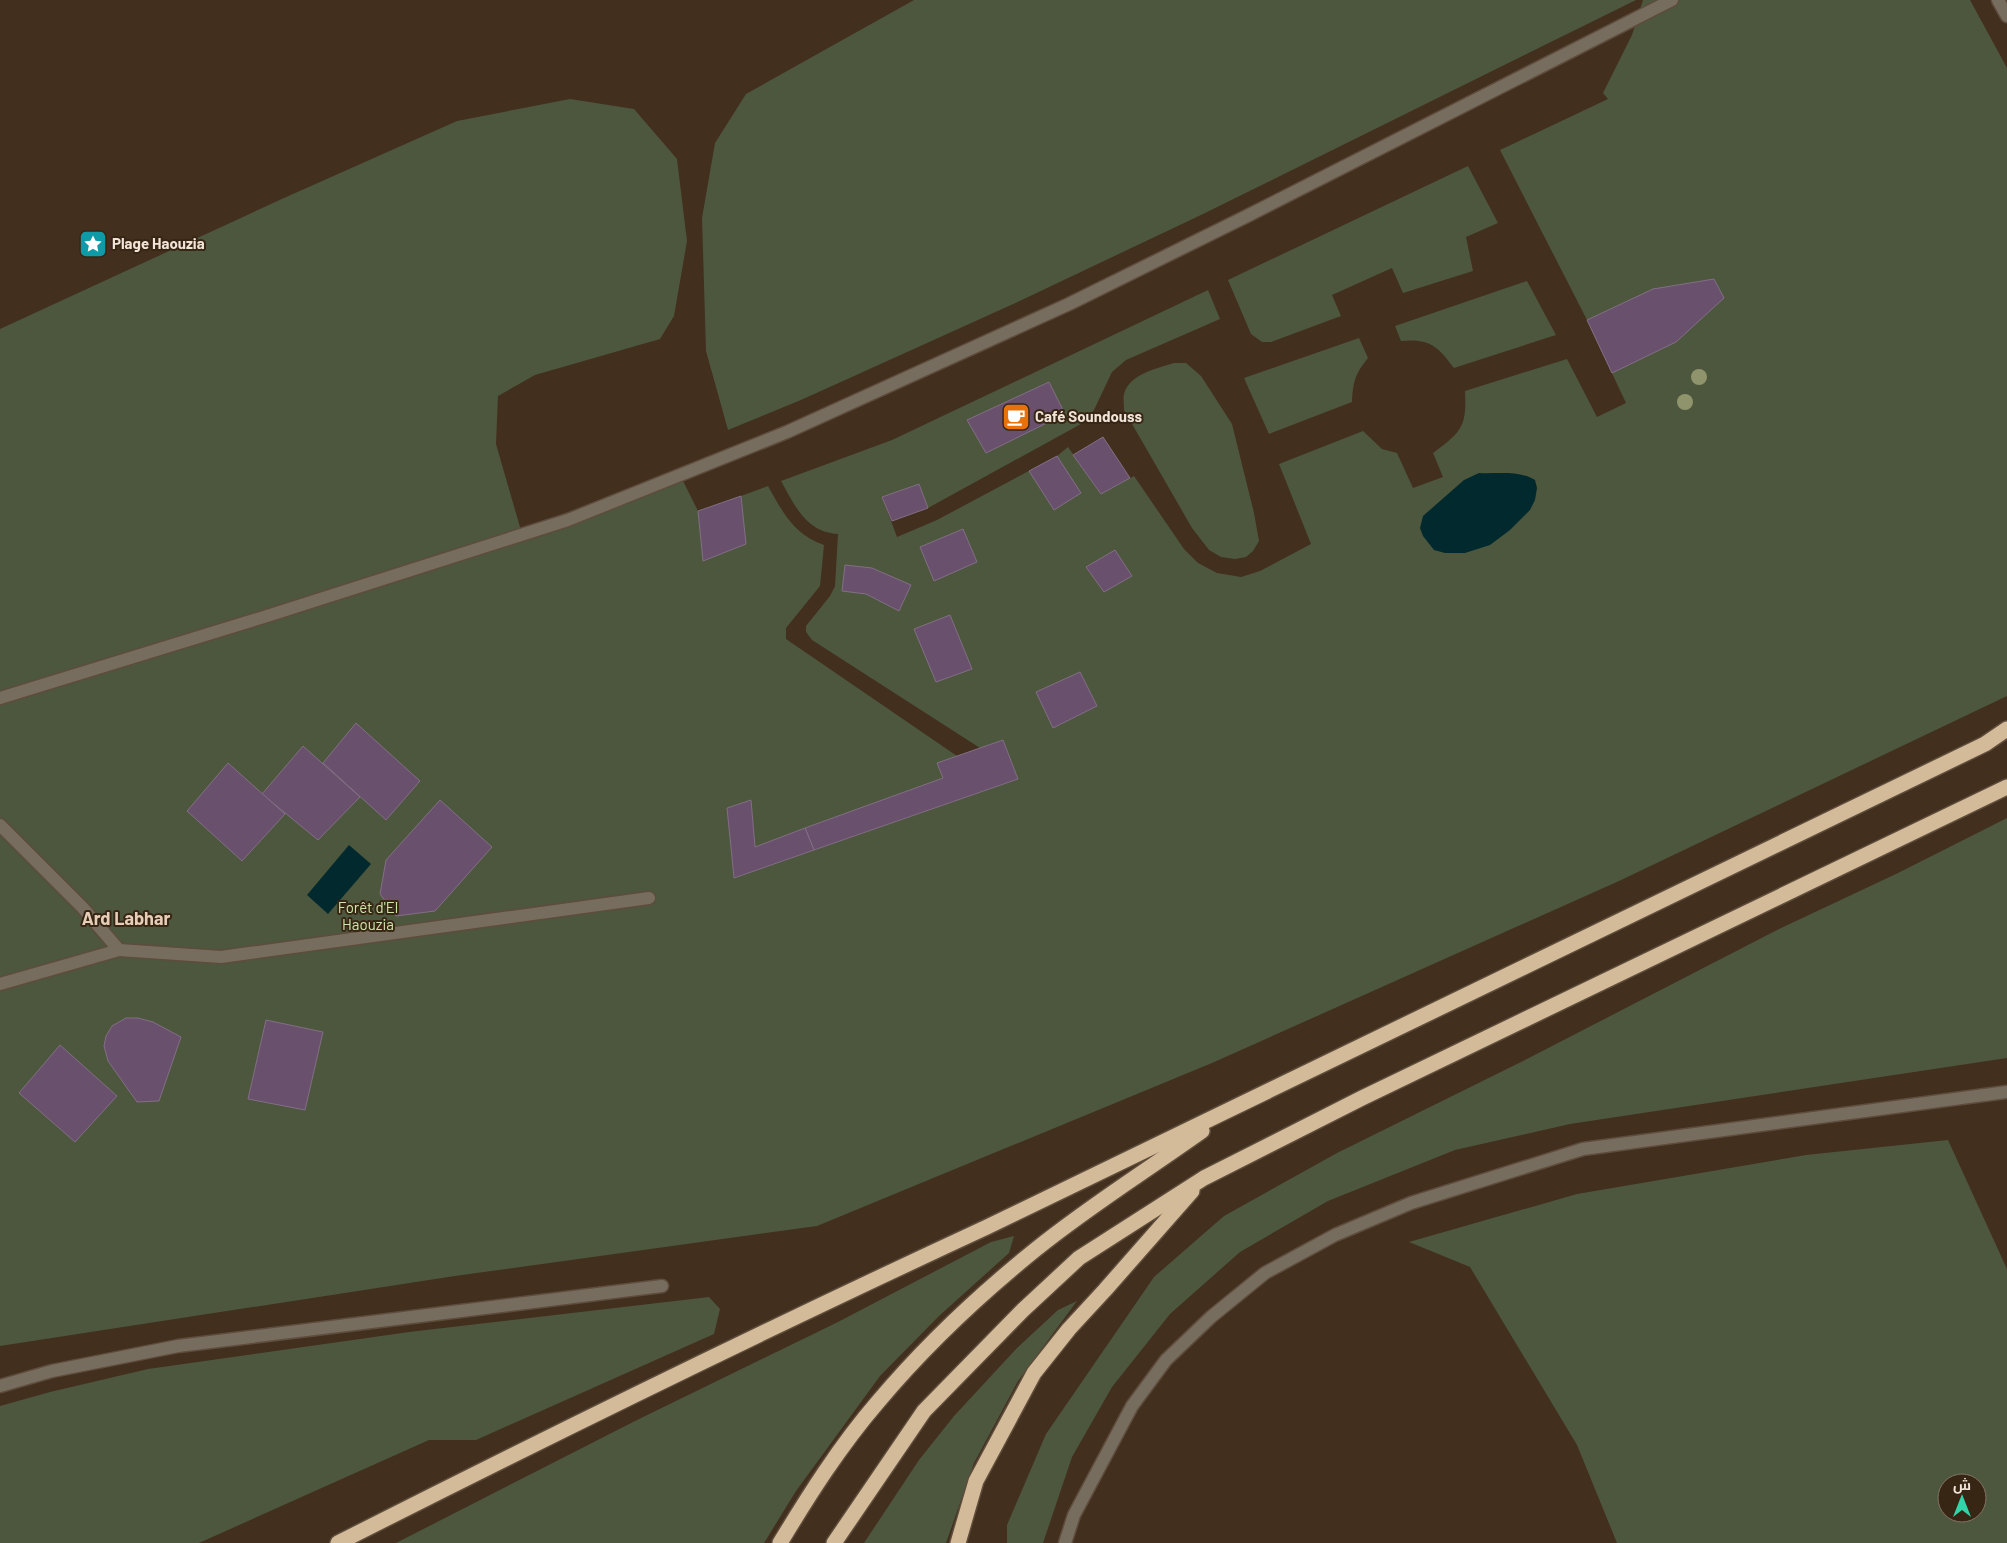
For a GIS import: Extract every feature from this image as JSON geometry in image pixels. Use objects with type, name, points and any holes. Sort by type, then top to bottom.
[{"type":"highway","points":[[338,1543],[494,1464],[833,1298],[987,1227],[1985,744],[2007,729]]},
{"type":"highway","points":[[834,1543],[924,1411],[1023,1310],[1079,1258],[1204,1178],[1371,1094],[2007,788]]},
{"type":"highway","points":[[780,1543],[828,1467],[876,1404],[922,1353],[972,1304],[1036,1249],[1236,1107]]},
{"type":"highway","points":[[958,1543],[976,1481],[1034,1373],[1069,1329],[1204,1178]]},
{"type":"street","points":[[0,698],[258,619],[568,520],[786,432],[1087,295],[1247,216],[1672,0]]},
{"type":"street","points":[[1998,0],[2007,16]]},
{"type":"street","points":[[0,826],[83,908],[119,950]]},
{"type":"street","points":[[0,984],[119,950],[221,957],[649,898]]},
{"type":"street","points":[[1065,1543],[1074,1515],[1132,1406],[1166,1360],[1211,1317],[1265,1273],[1335,1235],[1411,1203],[1583,1149],[2007,1092]]},
{"type":"street","points":[[0,1386],[52,1371],[178,1346],[662,1286]]},
{"type":"green space","points":[[914,0],[1636,0],[1201,215],[1011,305],[801,400],[728,430],[706,351],[702,218],[715,143],[746,94]]},
{"type":"green space","name":"Forêt d'El Haouzia","points":[[1643,0],[1970,0],[2007,68],[2007,696],[1619,881],[1212,1063],[817,1226],[455,1276],[0,1346],[0,329],[284,198],[457,121],[570,99],[634,109],[677,159],[687,241],[674,316],[660,339],[535,375],[498,396],[496,444],[522,534],[680,475],[698,511],[703,561],[745,544],[741,496],[768,486],[784,513],[797,529],[814,541],[824,545],[820,586],[786,628],[786,639],[957,756],[937,763],[943,778],[755,847],[751,800],[727,808],[734,878],[1018,779],[1003,740],[980,748],[812,640],[806,632],[806,626],[830,596],[835,586],[838,534],[827,532],[810,523],[797,508],[781,481],[892,440],[1208,290],[1220,319],[1126,360],[1112,372],[1094,410],[1081,424],[928,508],[919,484],[882,497],[897,537],[937,520],[1057,456],[1068,447],[1101,494],[1134,476],[1184,549],[1198,563],[1217,573],[1241,577],[1260,571],[1311,544],[1279,464],[1363,431],[1382,449],[1397,453],[1413,488],[1443,477],[1433,453],[1450,440],[1460,428],[1465,413],[1465,391],[1567,359],[1597,417],[1626,403],[1587,320],[1500,150],[1608,99],[1603,93],[1632,35]]},
{"type":"green space","points":[[1468,166],[1498,223],[1466,237],[1473,271],[1403,293],[1392,268],[1332,295],[1341,316],[1271,342],[1262,342],[1251,334],[1228,280]]},
{"type":"green space","points":[[1527,281],[1556,335],[1454,368],[1443,354],[1432,345],[1419,341],[1401,341],[1395,326]]},
{"type":"green space","points":[[1359,338],[1368,358],[1356,378],[1352,402],[1269,434],[1244,378]]},
{"type":"green space","points":[[1174,363],[1186,363],[1201,376],[1232,424],[1259,541],[1253,551],[1246,557],[1235,559],[1221,557],[1209,550],[1192,528],[1124,410],[1124,394],[1132,381],[1152,370]]},
{"type":"green space","points":[[2007,818],[2007,1058],[1570,1124],[1455,1150],[1328,1201],[1240,1252],[1170,1314],[1112,1387],[1072,1457],[1043,1543],[1007,1543],[1007,1525],[1046,1434],[1154,1277],[1224,1216],[1337,1153],[1523,1061],[1779,929],[1898,873]]},
{"type":"green space","points":[[1948,1140],[2007,1269],[2007,1543],[1617,1543],[1577,1445],[1470,1267],[1409,1242],[1577,1194],[1806,1155]]},
{"type":"green space","points":[[1014,1236],[1009,1253],[939,1316],[880,1376],[796,1491],[764,1543],[396,1543],[637,1420],[836,1323],[991,1242]]},
{"type":"green space","points":[[709,1297],[720,1309],[714,1334],[476,1440],[429,1440],[199,1543],[0,1543],[0,1406],[148,1369],[409,1332]]},
{"type":"green space","points":[[1077,1301],[1018,1381],[974,1463],[946,1543],[864,1543],[919,1460],[954,1416],[1017,1348],[1058,1310]]},
{"type":"water","points":[[1479,473],[1508,473],[1522,475],[1535,480],[1537,488],[1535,500],[1530,510],[1510,530],[1490,545],[1465,553],[1445,553],[1434,550],[1423,536],[1420,528],[1423,516],[1464,480]]},
{"type":"water","points":[[349,845],[371,864],[328,914],[307,895]]},
{"type":"building","points":[[1714,279],[1724,298],[1676,342],[1612,373],[1587,320],[1653,289]]},
{"type":"building","points":[[1049,382],[1065,414],[986,453],[967,420]]},
{"type":"building","points":[[1103,437],[1130,478],[1101,494],[1073,455]]},
{"type":"building","points":[[1057,456],[1081,493],[1054,510],[1029,471]]},
{"type":"building","points":[[919,484],[928,508],[892,521],[882,497]]},
{"type":"building","points":[[741,496],[746,544],[703,561],[698,511]]},
{"type":"building","points":[[963,529],[977,562],[934,581],[920,547]]},
{"type":"building","points":[[1115,550],[1132,576],[1104,592],[1086,567]]},
{"type":"building","points":[[845,565],[872,568],[911,585],[899,611],[866,594],[842,591]]},
{"type":"building","points":[[950,615],[972,669],[936,682],[914,629]]},
{"type":"building","points":[[1080,672],[1097,706],[1053,728],[1036,692]]},
{"type":"building","points":[[356,723],[420,781],[386,820],[323,763]]},
{"type":"building","points":[[1003,740],[1018,779],[814,850],[805,828],[943,778],[937,763]]},
{"type":"building","points":[[303,746],[360,797],[318,840],[262,794]]},
{"type":"building","points":[[228,763],[285,814],[242,861],[187,811]]},
{"type":"building","points":[[440,800],[492,847],[435,911],[396,916],[380,894],[386,860]]},
{"type":"building","points":[[751,800],[755,847],[805,828],[814,850],[734,878],[727,808]]},
{"type":"building","points":[[126,1018],[138,1018],[153,1022],[181,1037],[159,1101],[137,1102],[108,1061],[104,1046],[106,1036],[112,1026]]},
{"type":"building","points":[[266,1020],[323,1032],[305,1110],[248,1099]]},
{"type":"building","points":[[60,1045],[117,1096],[75,1142],[19,1093]]},
{"type":"place","name":"Plage Haouzia","points":[[93,244]]},
{"type":"place","name":"Café Soundouss","points":[[1016,417]]},
{"type":"district","name":"Ard Labhar","points":[[126,919]]}]
